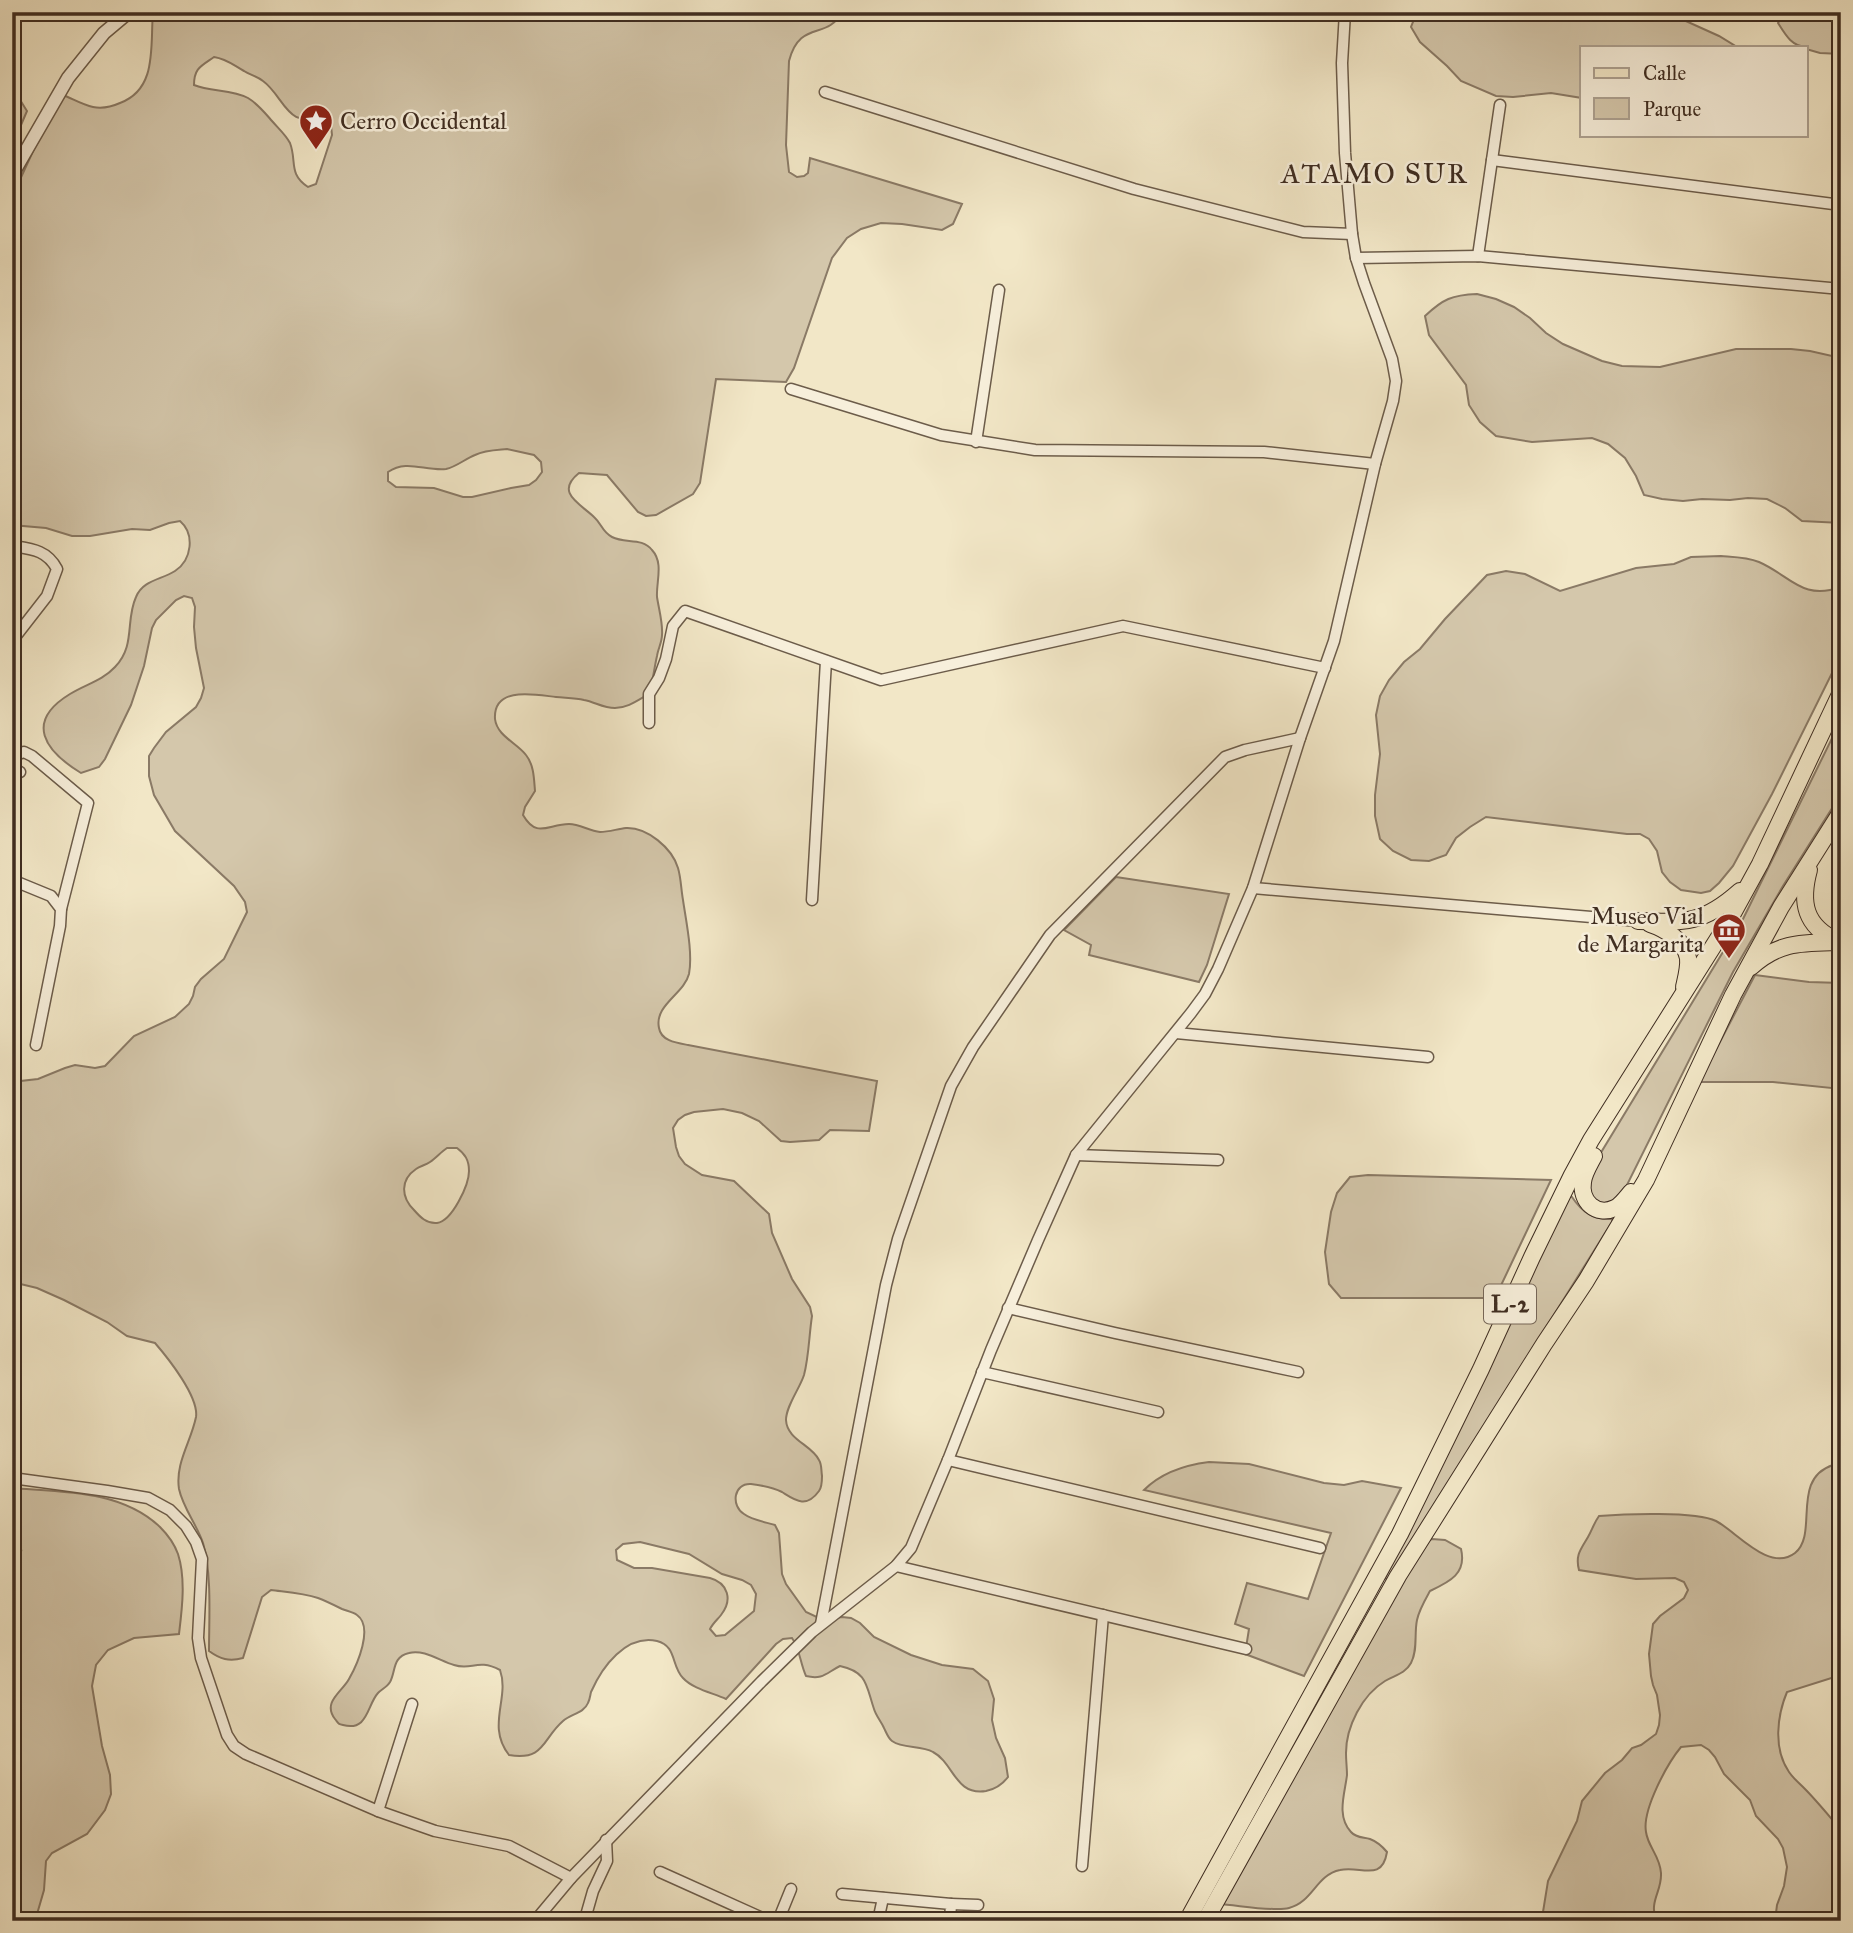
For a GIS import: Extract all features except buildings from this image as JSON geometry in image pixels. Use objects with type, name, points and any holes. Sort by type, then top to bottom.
[{"type":"main road","name":"L-2","points":[[1187,1921],[1400,1534],[1572,1175],[1591,1140],[1726,926],[1793,796],[1841,692]]},
{"type":"main road","points":[[1822,732],[1841,704]]},
{"type":"main road","name":"L-2","points":[[1205,1921],[1398,1576],[1586,1281],[1646,1180],[1745,973],[1781,907],[1841,812]]},
{"type":"main road","points":[[1813,855],[1804,892],[1808,914],[1824,934],[1840,942]]},
{"type":"main road","points":[[1637,921],[1677,922],[1703,917],[1717,910],[1749,883]]},
{"type":"main road","points":[[1637,921],[1668,933],[1686,950],[1688,970],[1682,995]]},
{"type":"main road","points":[[1745,973],[1762,958],[1787,946],[1840,942]]},
{"type":"main road","points":[[1662,1027],[1586,1172],[1583,1192],[1591,1207],[1607,1211],[1621,1203],[1630,1193],[1685,1097]]},
{"type":"street","points":[[12,176],[68,78],[104,33],[129,12]]},
{"type":"street","points":[[535,1921],[571,1878],[762,1681],[821,1624],[896,1566],[911,1548],[1008,1308],[1076,1156],[1205,994],[1253,888],[1300,738],[1335,641],[1396,380],[1392,359],[1356,258],[1352,234],[1343,102],[1345,12]]},
{"type":"street","points":[[825,92],[1134,188],[1303,232],[1352,234]]},
{"type":"street","points":[[1478,256],[1500,104]]},
{"type":"street","points":[[1492,160],[1841,205]]},
{"type":"street","points":[[1356,258],[1478,256],[1841,289]]},
{"type":"street","points":[[976,442],[999,290]]},
{"type":"street","points":[[791,389],[941,435],[1035,450],[1264,452],[1375,464]]},
{"type":"street","points":[[12,546],[37,550],[52,559],[57,569],[47,596],[12,641]]},
{"type":"street","points":[[649,723],[649,694],[666,659],[673,626],[685,611],[881,680],[1123,626],[1325,668]]},
{"type":"street","points":[[812,900],[826,660]]},
{"type":"street","points":[[821,1624],[886,1285],[898,1239],[951,1086],[973,1047],[1050,935],[1161,820],[1225,757],[1300,738]]},
{"type":"street","points":[[12,756],[24,752],[32,756],[88,803],[61,909],[36,1045]]},
{"type":"street","points":[[12,880],[51,896],[61,909]]},
{"type":"street","points":[[1253,888],[1637,921]]},
{"type":"street","points":[[1176,1033],[1428,1057]]},
{"type":"street","points":[[1076,1156],[1219,1160]]},
{"type":"street","points":[[1008,1308],[1115,1334],[1298,1372]]},
{"type":"street","points":[[982,1372],[1158,1412]]},
{"type":"street","points":[[948,1460],[1320,1548]]},
{"type":"street","points":[[12,1478],[148,1498],[170,1510],[186,1526],[202,1559],[198,1639],[201,1658],[227,1735],[234,1745],[246,1754],[378,1811],[435,1831],[509,1846],[571,1878]]},
{"type":"street","points":[[896,1566],[1246,1650]]},
{"type":"street","points":[[1082,1867],[1103,1615]]},
{"type":"street","points":[[378,1811],[412,1704]]},
{"type":"street","points":[[586,1921],[593,1891],[607,1861],[607,1840]]},
{"type":"street","points":[[660,1872],[769,1921]]},
{"type":"street","points":[[778,1921],[791,1889]]},
{"type":"street","points":[[842,1894],[978,1905]]},
{"type":"street","points":[[878,1921],[883,1898]]},
{"type":"street","points":[[950,1921],[951,1904]]},
{"type":"green space","points":[[153,12],[842,12],[829,26],[800,40],[789,61],[786,145],[789,172],[797,177],[804,176],[808,173],[810,158],[962,204],[953,224],[942,230],[881,223],[861,229],[847,238],[832,258],[794,368],[786,382],[716,379],[700,483],[693,494],[656,515],[646,516],[638,512],[607,475],[579,473],[572,480],[569,492],[572,498],[597,520],[606,533],[617,539],[643,543],[656,555],[659,573],[657,597],[662,635],[649,694],[629,705],[615,708],[577,699],[518,694],[501,701],[496,708],[495,719],[499,730],[531,763],[535,791],[523,815],[533,827],[573,824],[600,832],[634,829],[658,840],[675,860],[680,876],[690,966],[682,988],[661,1013],[659,1028],[663,1036],[679,1043],[877,1081],[869,1131],[830,1130],[819,1140],[781,1141],[759,1121],[742,1113],[723,1109],[694,1112],[678,1120],[673,1128],[676,1147],[685,1164],[702,1175],[734,1181],[769,1214],[772,1233],[792,1279],[810,1307],[812,1316],[804,1375],[788,1409],[786,1420],[791,1433],[819,1460],[821,1488],[810,1500],[800,1501],[775,1489],[754,1484],[745,1485],[737,1491],[737,1506],[747,1516],[775,1525],[779,1533],[782,1574],[806,1612],[823,1620],[851,1618],[874,1637],[911,1655],[942,1665],[973,1669],[988,1681],[994,1699],[992,1720],[1005,1758],[1008,1777],[996,1788],[986,1791],[968,1789],[933,1752],[892,1741],[876,1714],[861,1676],[840,1666],[821,1676],[806,1676],[792,1638],[783,1639],[776,1644],[726,1699],[687,1682],[679,1673],[668,1647],[657,1641],[635,1642],[616,1654],[602,1672],[586,1706],[563,1721],[542,1747],[530,1755],[509,1755],[502,1744],[499,1733],[502,1691],[500,1670],[486,1665],[460,1666],[415,1652],[400,1658],[390,1682],[374,1698],[362,1721],[351,1726],[339,1724],[332,1713],[332,1702],[349,1679],[360,1656],[364,1637],[362,1621],[355,1614],[318,1598],[271,1590],[262,1597],[243,1658],[225,1659],[209,1651],[206,1555],[184,1503],[178,1479],[181,1461],[196,1417],[196,1409],[188,1389],[155,1343],[127,1336],[107,1322],[64,1300],[37,1288],[12,1282],[12,1082],[38,1079],[75,1065],[95,1068],[105,1066],[134,1036],[175,1017],[189,1004],[201,979],[224,959],[247,912],[245,902],[234,886],[175,831],[154,795],[149,776],[149,756],[154,748],[166,732],[196,707],[204,688],[196,648],[195,607],[192,598],[184,596],[176,600],[156,620],[131,705],[99,767],[81,773],[58,755],[45,736],[47,715],[56,705],[70,694],[105,676],[121,659],[126,650],[131,615],[139,591],[175,571],[188,554],[190,547],[185,526],[180,521],[150,530],[132,529],[72,536],[46,528],[12,525],[12,197],[63,95],[89,106],[104,108],[132,96],[141,88],[150,65]],"holes":[[[214,57],[223,59],[261,79],[294,116],[311,118],[322,112],[330,117],[332,135],[316,184],[308,187],[298,177],[288,140],[255,103],[235,93],[194,85],[197,71]],[[507,449],[534,455],[541,462],[542,472],[529,485],[472,497],[434,488],[396,487],[388,481],[388,472],[395,468],[409,466],[446,469],[491,450]],[[447,1148],[457,1148],[466,1158],[469,1171],[463,1193],[454,1209],[443,1221],[437,1223],[421,1217],[410,1205],[404,1189],[411,1173]],[[640,1542],[689,1554],[722,1574],[742,1580],[751,1585],[756,1594],[754,1611],[725,1635],[716,1636],[710,1629],[725,1609],[728,1598],[721,1584],[710,1578],[652,1568],[634,1568],[617,1560],[616,1550],[623,1544]]]},
{"type":"green space","points":[[1417,12],[1496,12],[1556,17],[1616,12],[1666,12],[1735,46],[1580,46],[1580,98],[1551,93],[1513,97],[1496,96],[1461,81],[1420,42],[1411,27]]},
{"type":"green space","points":[[1785,12],[1841,12],[1841,54],[1820,53],[1808,50],[1808,46],[1792,42],[1778,23]]},
{"type":"green space","points":[[12,87],[27,111],[12,146]]},
{"type":"green space","points":[[1477,294],[1514,307],[1563,344],[1602,361],[1622,366],[1660,367],[1736,349],[1791,349],[1841,358],[1841,523],[1802,521],[1767,499],[1683,501],[1644,495],[1625,458],[1608,444],[1592,438],[1532,442],[1496,436],[1480,422],[1469,405],[1466,385],[1429,335],[1425,316],[1448,299]]},
{"type":"green space","points":[[1721,556],[1759,562],[1806,589],[1828,591],[1841,587],[1841,655],[1733,866],[1710,891],[1701,893],[1681,890],[1670,882],[1662,872],[1657,851],[1649,839],[1640,834],[1486,817],[1456,838],[1446,855],[1429,861],[1411,860],[1393,851],[1380,839],[1375,816],[1375,795],[1380,754],[1376,715],[1380,696],[1404,662],[1420,649],[1487,575],[1506,571],[1525,574],[1560,591],[1636,568],[1674,564],[1691,557]]},
{"type":"green space","name":"Museo Vial de Margarita","points":[[1841,720],[1841,794],[1733,972],[1623,1193],[1613,1203],[1598,1204],[1585,1187],[1591,1169],[1743,919]]},
{"type":"green space","points":[[1116,877],[1229,894],[1199,982],[1089,955],[1091,945],[1064,930]]},
{"type":"green space","points":[[1755,975],[1841,983],[1841,1089],[1773,1082],[1699,1082]]},
{"type":"green space","points":[[1368,1175],[1551,1180],[1495,1298],[1341,1298],[1329,1284],[1325,1252],[1331,1212],[1337,1193],[1350,1177]]},
{"type":"green space","points":[[1569,1196],[1589,1214],[1612,1219],[1612,1222],[1388,1580],[1385,1578]]},
{"type":"green space","points":[[1209,1462],[1249,1464],[1324,1483],[1344,1485],[1362,1481],[1401,1488],[1304,1676],[1245,1654],[1249,1629],[1235,1624],[1247,1583],[1308,1599],[1331,1533],[1144,1490],[1174,1471]]},
{"type":"green space","points":[[1833,1465],[1841,1465],[1841,1675],[1787,1692],[1778,1732],[1781,1753],[1789,1772],[1841,1830],[1841,1921],[1775,1921],[1787,1867],[1783,1848],[1756,1816],[1750,1800],[1724,1774],[1709,1750],[1701,1745],[1681,1747],[1669,1764],[1648,1812],[1646,1832],[1661,1873],[1654,1907],[1656,1921],[1538,1921],[1543,1912],[1548,1881],[1577,1821],[1582,1801],[1605,1773],[1632,1748],[1656,1734],[1660,1715],[1649,1654],[1653,1624],[1684,1598],[1688,1590],[1684,1582],[1675,1578],[1636,1579],[1579,1570],[1579,1552],[1597,1519],[1599,1516],[1641,1514],[1677,1514],[1706,1518],[1716,1521],[1764,1554],[1785,1558],[1795,1553],[1802,1544],[1812,1482],[1820,1472]]},
{"type":"green space","points":[[12,1488],[90,1495],[109,1499],[145,1515],[163,1530],[175,1546],[183,1584],[179,1634],[134,1638],[108,1650],[96,1665],[92,1686],[110,1775],[111,1794],[105,1810],[87,1834],[52,1853],[46,1861],[44,1890],[35,1921],[12,1921],[12,1754],[20,1747],[12,1726],[12,1543],[21,1549],[12,1503]]},
{"type":"green space","points":[[1432,1539],[1445,1540],[1461,1549],[1459,1571],[1450,1580],[1430,1591],[1418,1616],[1414,1653],[1409,1667],[1369,1694],[1352,1722],[1347,1743],[1343,1804],[1346,1826],[1353,1834],[1378,1843],[1387,1852],[1384,1861],[1375,1870],[1348,1869],[1332,1873],[1304,1900],[1289,1908],[1265,1909],[1219,1904],[1423,1543]]},
{"type":"place","name":"Cerro Occidental","points":[[316,151]]},
{"type":"place","name":"Museo Vial de Margarita","points":[[1729,960]]},
{"type":"district","name":"ATAMO SUR","points":[[1375,173]]}]
